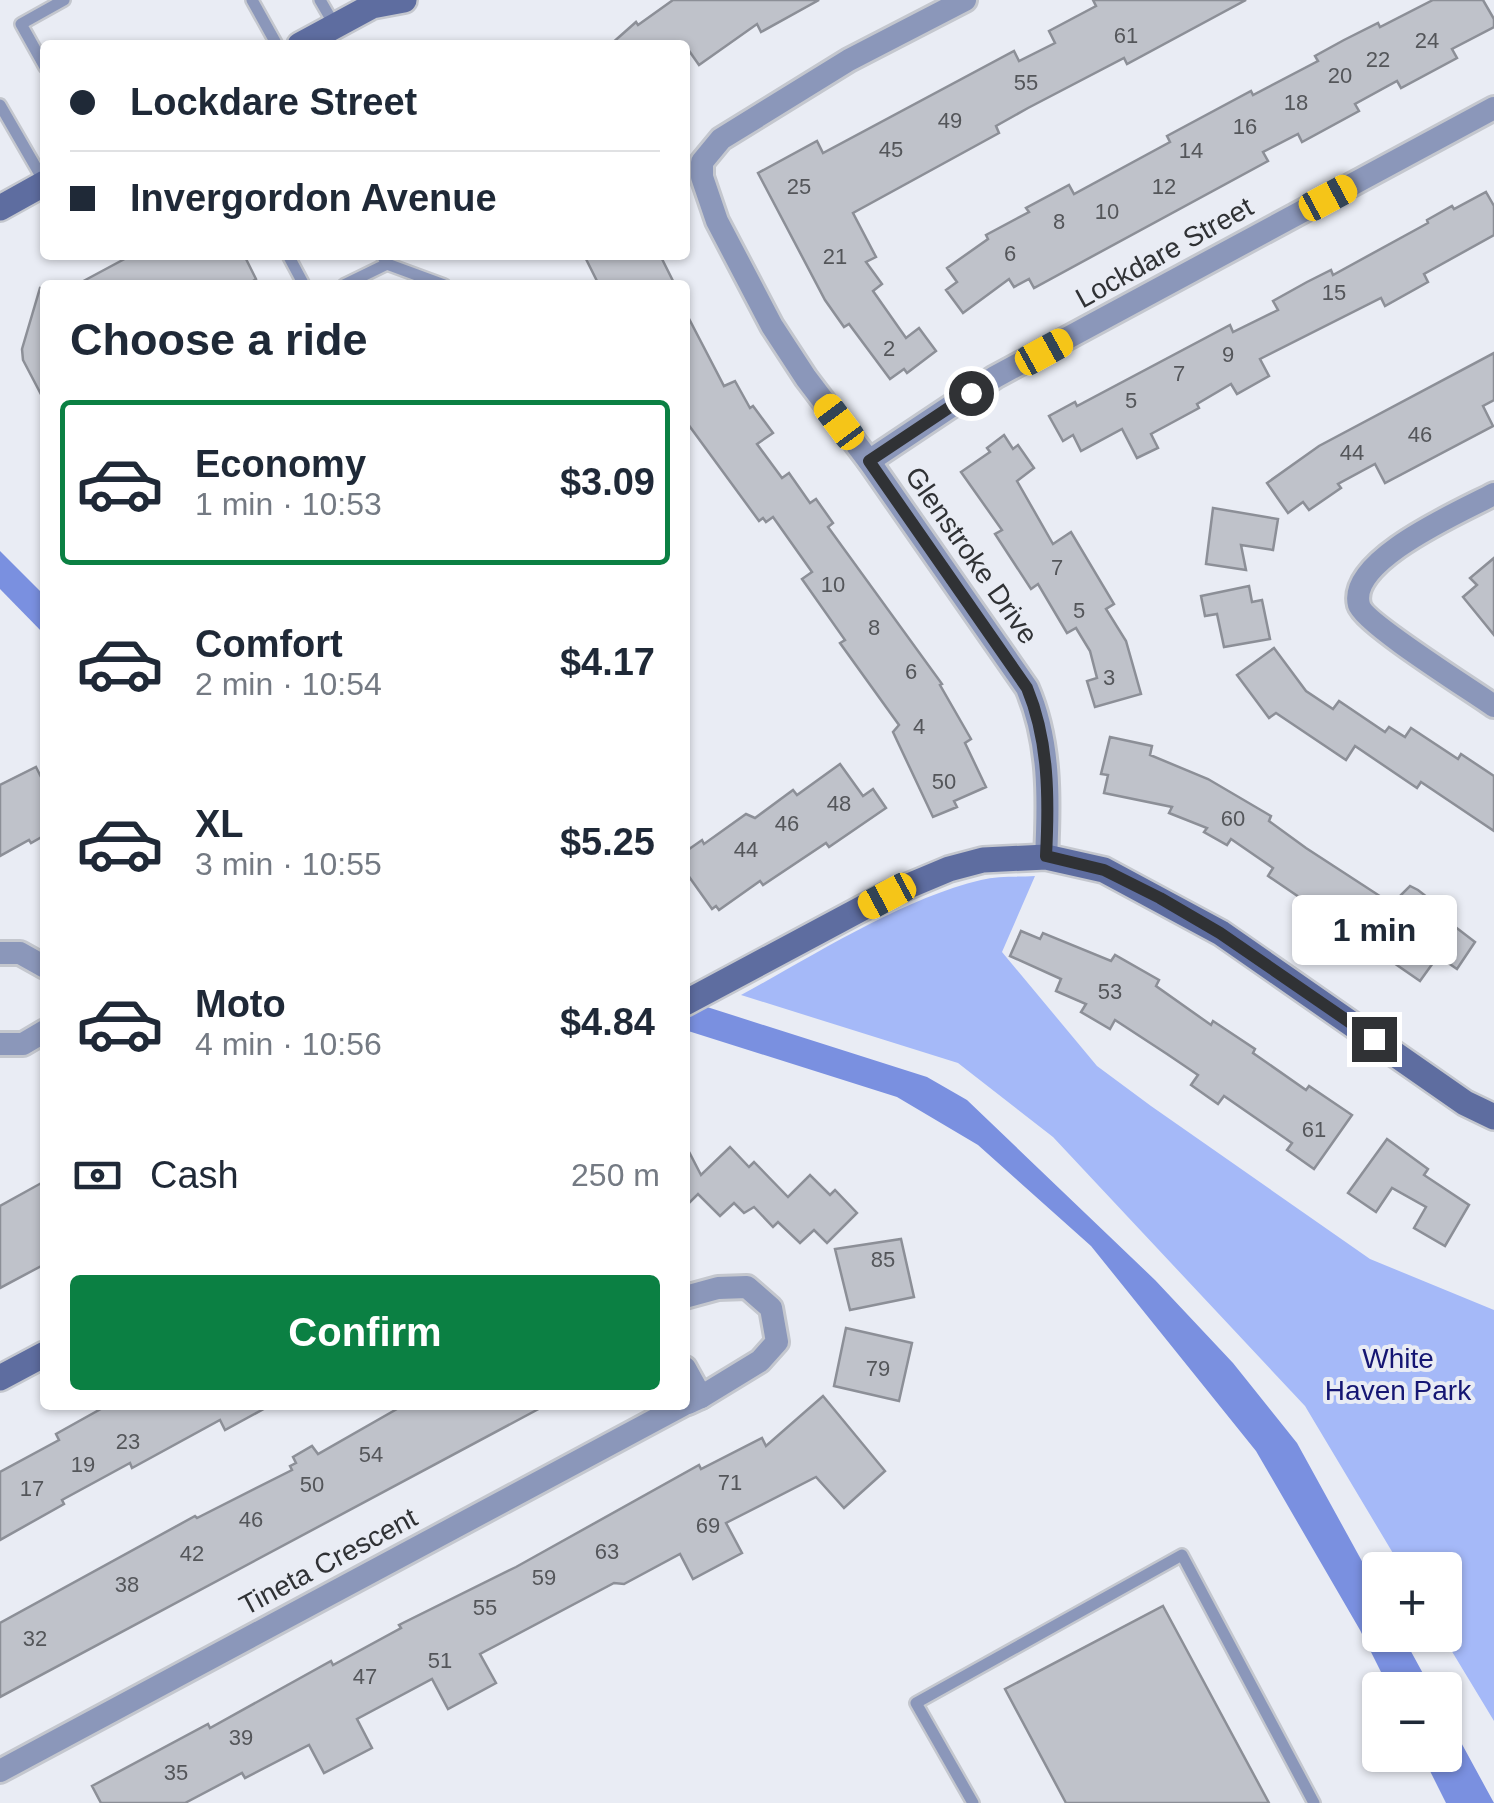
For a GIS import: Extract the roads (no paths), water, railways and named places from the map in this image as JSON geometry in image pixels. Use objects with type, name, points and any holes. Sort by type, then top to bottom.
[{"type":"street","points":[[309,40],[373,3],[395,4],[404,0]]},
{"type":"street","name":"Glenstroke Drive","points":[[964,0],[849,60],[721,139],[702,162],[704,192],[772,326],[1027,688],[1040,720],[1048,796],[1046,856]]},
{"type":"street","name":"Lockdare Street","points":[[869,461],[994,376],[1494,108]]},
{"type":"street","points":[[0,208],[40,186]]},
{"type":"street","points":[[1494,494],[1411,538],[1372,568],[1360,589],[1359,605],[1365,615],[1390,634],[1494,706]]},
{"type":"street","points":[[690,1000],[887,896],[936,875],[983,860],[1046,856],[1104,870],[1220,933],[1466,1103],[1494,1117]]},
{"type":"street","points":[[0,954],[20,952],[40,963]]},
{"type":"street","points":[[0,1044],[23,1044],[40,1034]]},
{"type":"street","name":"Tineta Crescent","points":[[690,1296],[747,1286],[771,1308],[777,1342],[760,1362],[690,1402]]},
{"type":"street","points":[[0,1378],[40,1357]]},
{"type":"street","name":"Tineta Crescent","points":[[0,1771],[675,1410]]},
{"type":"lane","points":[[40,58],[21,24],[64,0]]},
{"type":"lane","points":[[252,0],[274,40]]},
{"type":"lane","points":[[320,0],[335,26]]},
{"type":"lane","points":[[0,105],[40,174]]},
{"type":"lane","points":[[352,280],[382,260]]},
{"type":"lane","points":[[386,260],[432,280]]},
{"type":"lane","points":[[973,1803],[916,1703],[1182,1555],[1314,1803]]},
{"type":"park label","name":"White Haven Park","points":[[1398,1374]]}]
